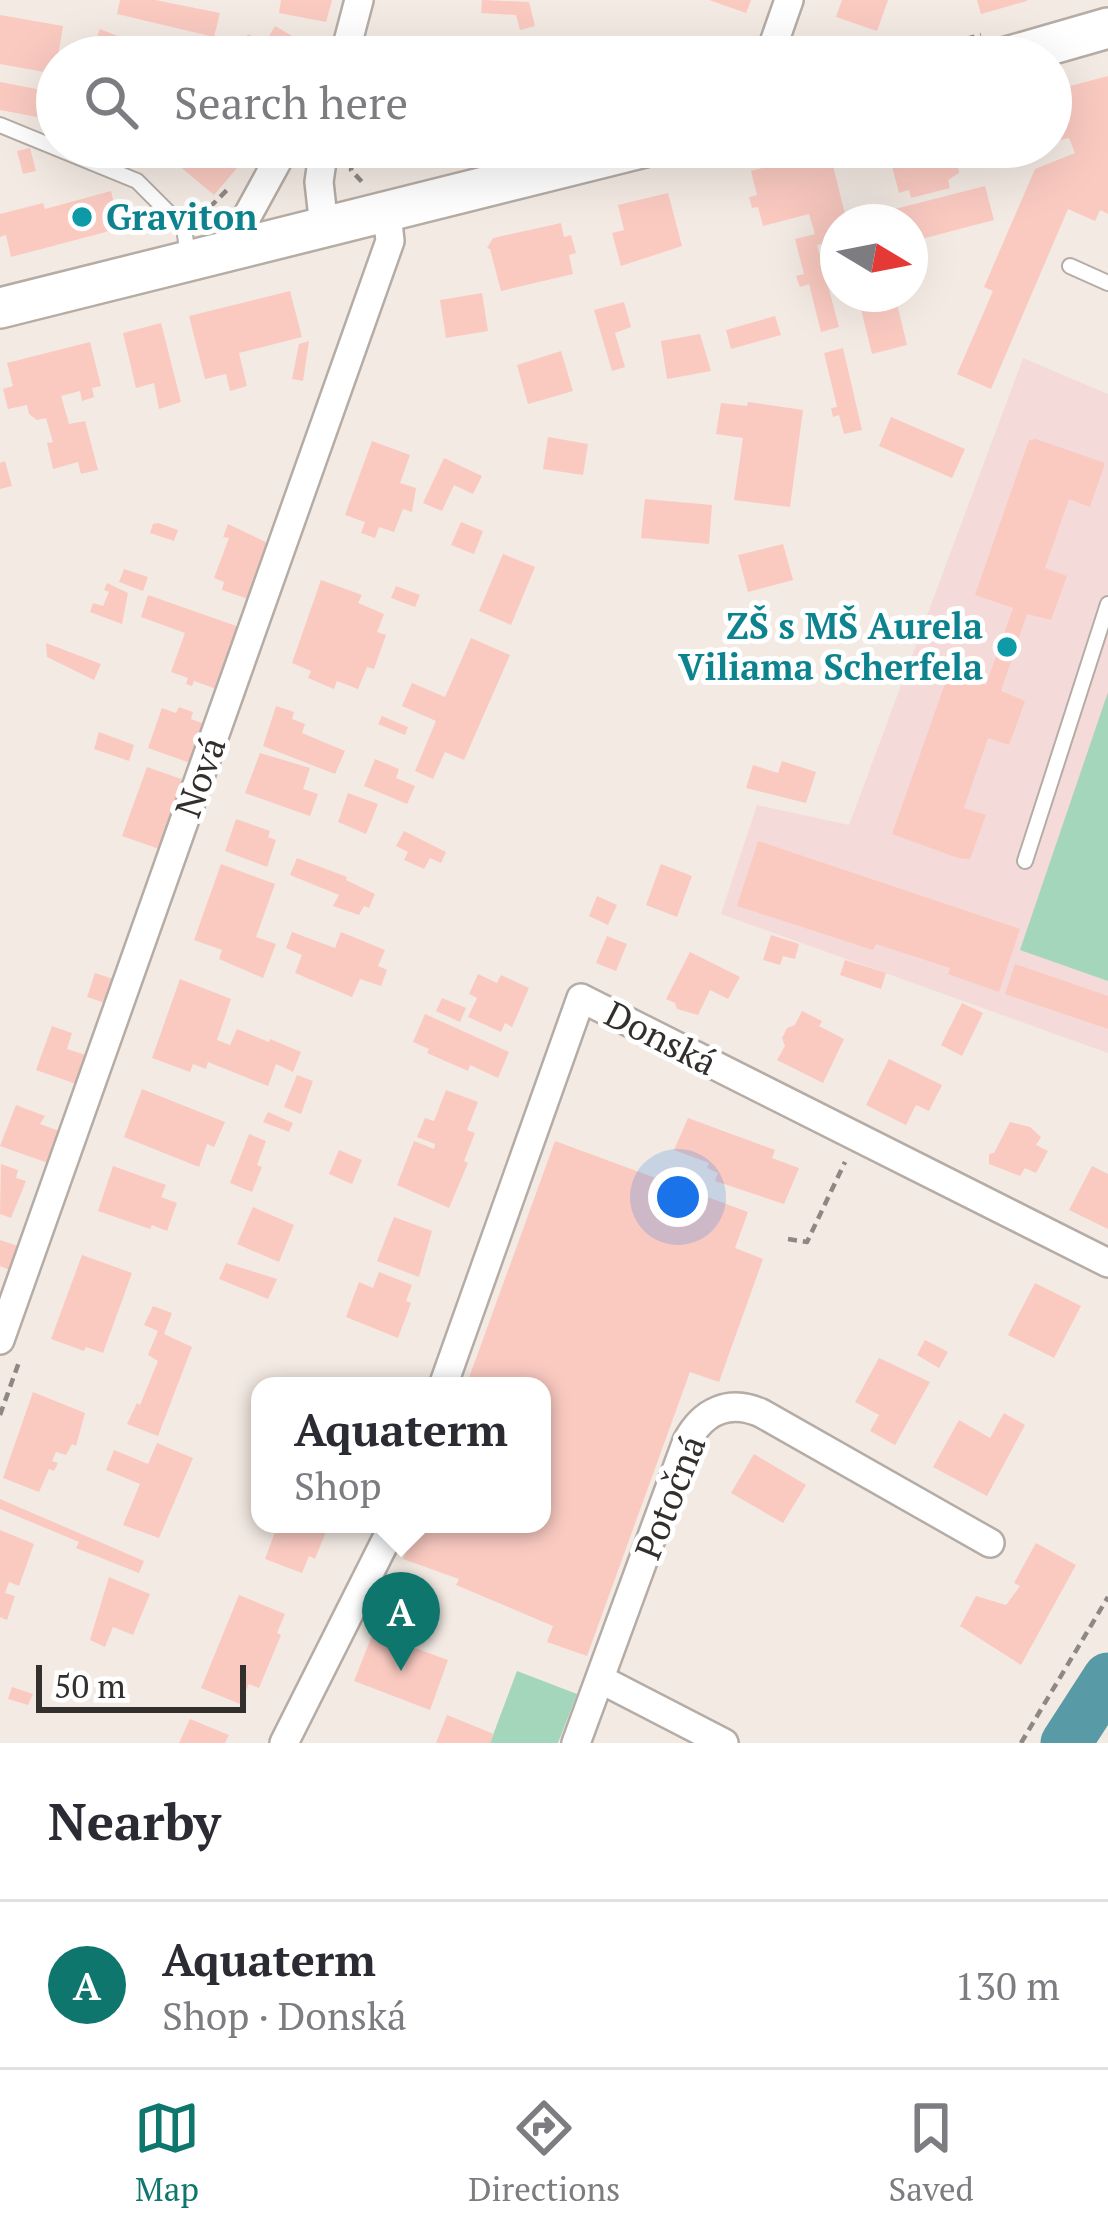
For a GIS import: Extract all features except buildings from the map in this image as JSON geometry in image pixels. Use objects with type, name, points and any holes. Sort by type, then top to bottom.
[{"type":"street","points":[[350,36],[359,0]]},
{"type":"street","points":[[776,36],[789,0]]},
{"type":"street","points":[[1072,38],[1108,28]]},
{"type":"street","points":[[227,253],[274,168]]},
{"type":"street","points":[[321,168],[324,227]]},
{"type":"street","points":[[0,308],[186,245],[227,253],[563,168]]},
{"type":"street","name":"Nová","points":[[0,1340],[390,241],[386,213]]},
{"type":"street","name":"Donská","points":[[446,1377],[581,998],[1108,1263]]},
{"type":"street","name":"Potočná","points":[[576,1743],[687,1441],[702,1418],[724,1407],[761,1413],[990,1543]]},
{"type":"street","points":[[284,1743],[389,1533]]},
{"type":"street","points":[[600,1679],[724,1743]]},
{"type":"lane","points":[[0,124],[36,139]]},
{"type":"lane","points":[[106,168],[137,181],[186,245]]},
{"type":"lane","points":[[1070,266],[1108,284]]},
{"type":"lane","points":[[1025,861],[1108,604]]},
{"type":"path","points":[[186,245],[197,219],[240,174]]},
{"type":"path","points":[[788,1239],[807,1242],[857,1137]]},
{"type":"path","points":[[1021,1743],[1108,1597]]},
{"type":"shaded area","points":[[1023,358],[1108,394],[1108,1053],[721,914],[757,805],[849,825]]},
{"type":"green space","points":[[1108,692],[1108,981],[1020,950]]},
{"type":"green space","points":[[517,1671],[577,1694],[558,1743],[490,1743]]},
{"type":"waterway","points":[[1066,1743],[1108,1678]]},
{"type":"place","name":"Graviton","points":[[82,217]]},
{"type":"place","name":"ZŠ s MŠ Aurela Viliama Scherfela","points":[[1007,647]]},
{"type":"place","name":"Aquaterm","points":[[401,1671]]}]
